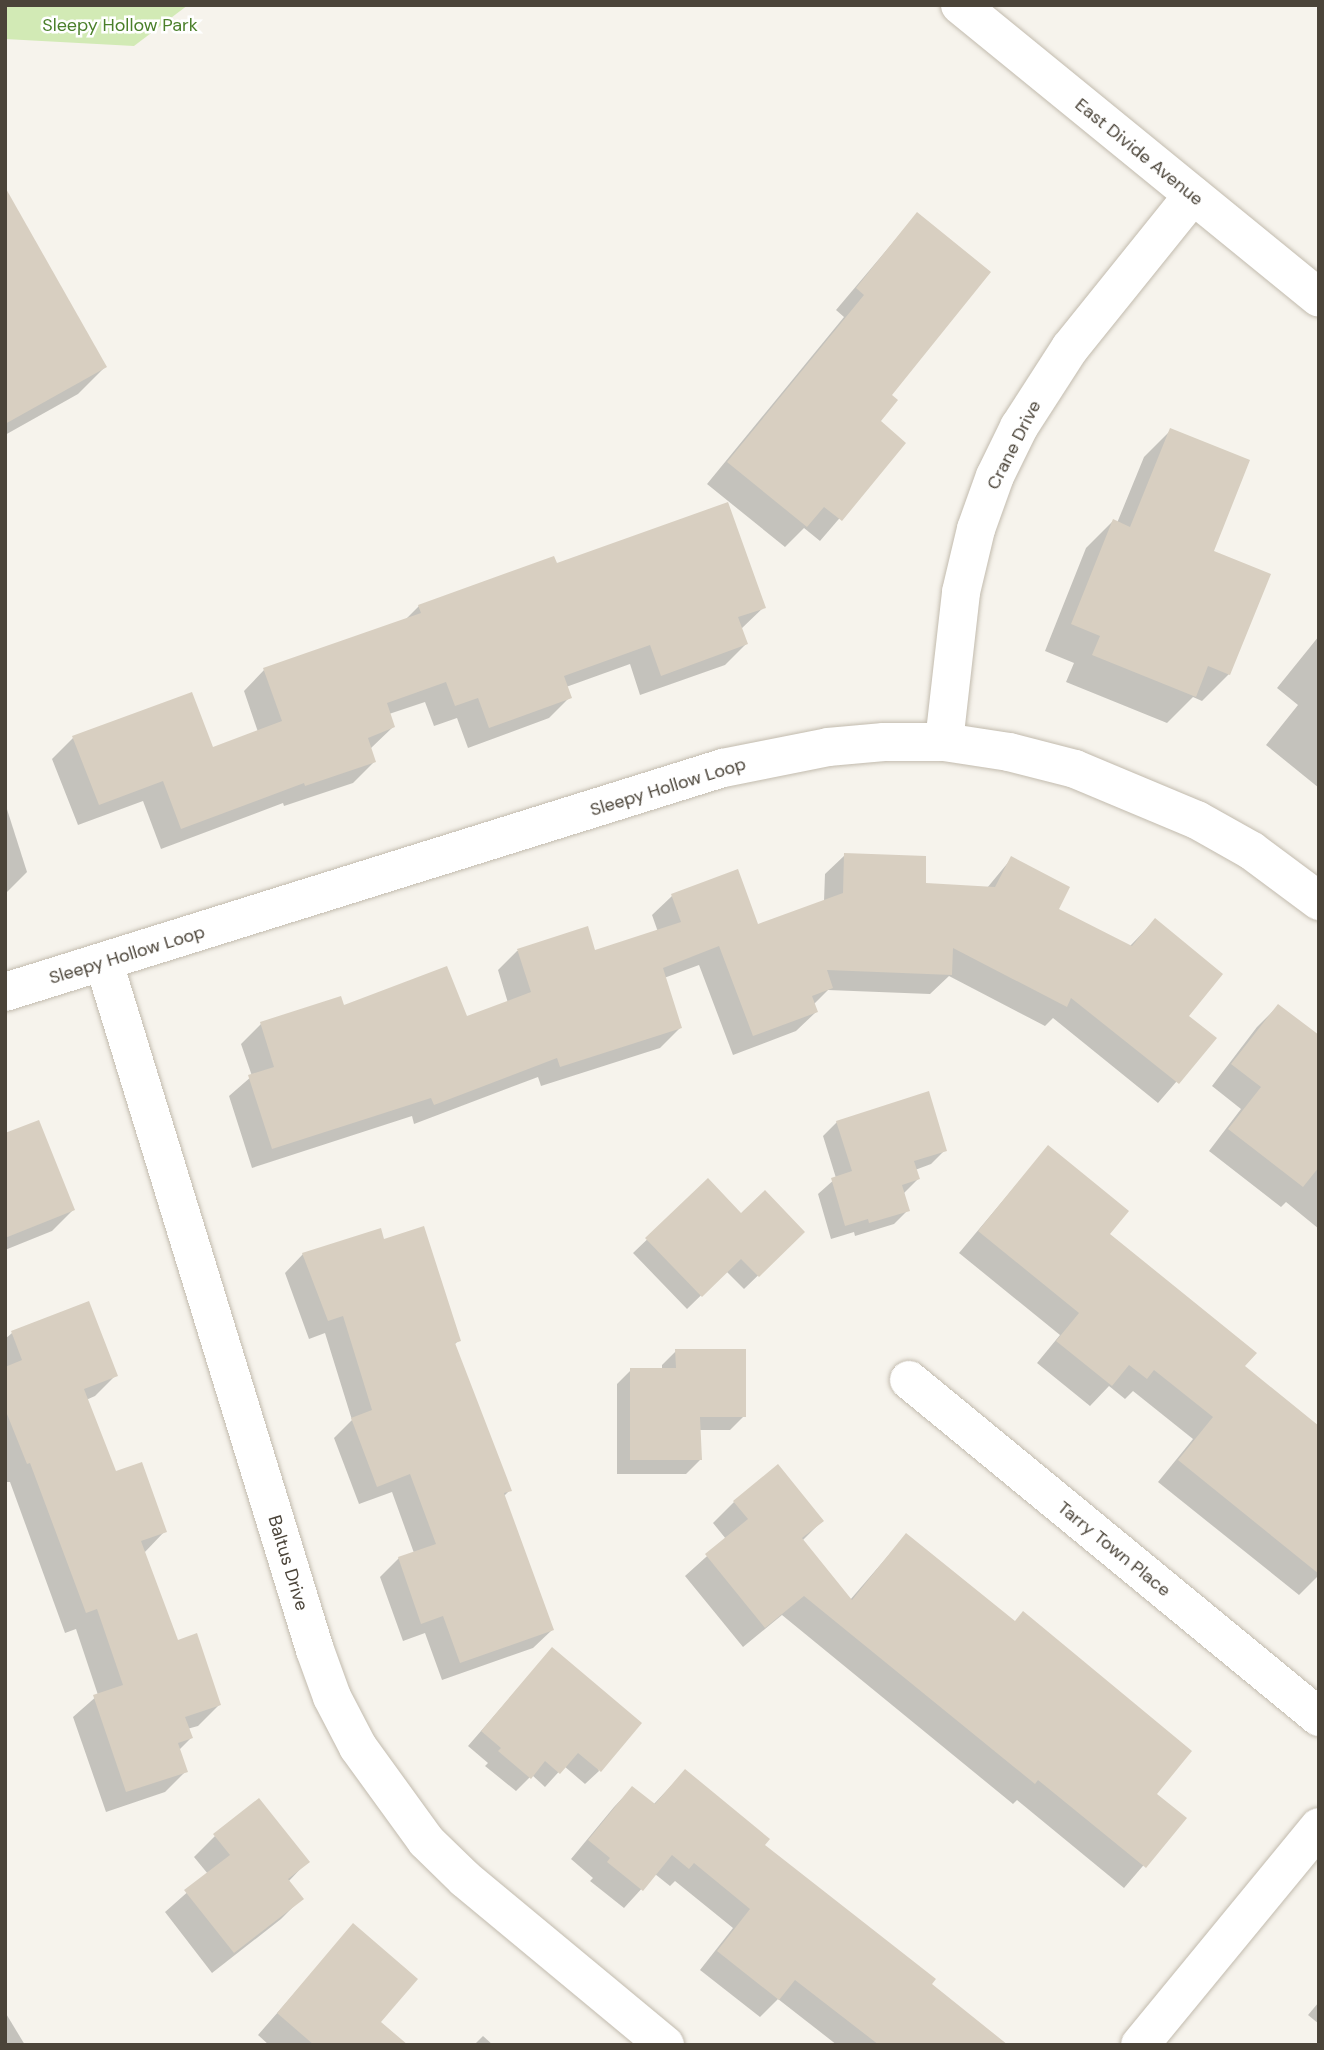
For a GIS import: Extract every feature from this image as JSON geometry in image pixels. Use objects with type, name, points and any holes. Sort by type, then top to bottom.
[{"type":"street","name":"East Divide Avenue","points":[[960,5],[1319,298]]},
{"type":"street","name":"Crane Drive","points":[[944,742],[961,593],[976,529],[995,476],[1019,427],[1070,348],[1193,195]]},
{"type":"street","name":"Sleepy Hollow Loop","points":[[5,992],[723,768],[828,747],[944,742],[1009,752],[1074,769],[1140,793],[1197,820],[1252,851],[1319,901]]},
{"type":"street","name":"Baltus Drive","points":[[104,962],[315,1650],[332,1697],[351,1734],[390,1795],[426,1841],[455,1870],[664,2045]]},
{"type":"street","name":"Tarry Town Place","points":[[909,1380],[1319,1717]]},
{"type":"street","points":[[1140,2045],[1319,1827]]},
{"type":"green space","name":"Sleepy Hollow Park","points":[[5,5],[188,5],[134,46],[5,39]]},
{"type":"building","points":[[5,187],[107,367],[5,424]]},
{"type":"building","points":[[917,212],[991,272],[892,395],[898,400],[881,421],[906,443],[842,521],[824,507],[807,527],[727,462],[864,295],[856,288]]},
{"type":"building","points":[[1170,428],[1250,460],[1214,551],[1271,574],[1230,675],[1208,666],[1196,697],[1092,655],[1100,636],[1071,624],[1113,519],[1130,527]]},
{"type":"building","points":[[728,502],[766,608],[738,617],[748,644],[661,676],[650,645],[564,676],[572,698],[489,728],[478,698],[455,706],[446,682],[387,703],[395,727],[368,738],[376,762],[305,786],[304,783],[181,829],[163,781],[99,805],[72,736],[192,692],[213,747],[282,721],[263,668],[421,613],[418,605],[554,556],[557,563]]},
{"type":"building","points":[[844,853],[926,856],[926,883],[995,887],[1011,856],[1070,887],[1059,909],[1132,946],[1155,918],[1223,974],[1189,1016],[1217,1038],[1179,1084],[1071,998],[1067,1007],[953,948],[952,975],[827,970],[833,988],[812,996],[818,1012],[753,1036],[719,946],[663,968],[682,1028],[560,1067],[557,1058],[434,1105],[431,1098],[272,1149],[248,1075],[274,1067],[260,1022],[341,996],[344,1005],[447,966],[467,1016],[531,992],[517,949],[588,926],[595,950],[681,922],[671,894],[738,869],[758,924],[843,893]]},
{"type":"building","points":[[1278,1004],[1319,1035],[1319,1167],[1303,1187],[1228,1129],[1261,1087],[1231,1064]]},
{"type":"building","points":[[929,1091],[947,1151],[914,1161],[920,1179],[902,1185],[910,1211],[869,1223],[868,1219],[845,1226],[831,1178],[852,1171],[836,1121]]},
{"type":"building","points":[[39,1120],[75,1210],[5,1238],[5,1133]]},
{"type":"building","points":[[1048,1145],[1129,1211],[1110,1234],[1257,1353],[1245,1366],[1319,1426],[1319,1574],[1178,1460],[1213,1417],[1154,1370],[1147,1379],[1129,1365],[1112,1386],[1056,1341],[1079,1313],[978,1231]]},
{"type":"building","points":[[708,1178],[741,1213],[765,1190],[805,1232],[759,1277],[741,1259],[702,1297],[645,1238]]},
{"type":"building","points":[[424,1226],[461,1341],[455,1343],[512,1491],[504,1493],[554,1630],[460,1663],[443,1616],[421,1624],[398,1557],[436,1544],[410,1474],[377,1487],[351,1418],[372,1410],[343,1316],[328,1321],[302,1253],[381,1228],[384,1239]]},
{"type":"building","points":[[89,1301],[118,1376],[84,1389],[116,1471],[142,1462],[167,1532],[141,1541],[178,1640],[197,1633],[221,1705],[185,1717],[193,1738],[178,1743],[188,1772],[126,1792],[93,1695],[123,1685],[97,1609],[86,1613],[30,1463],[27,1464],[5,1409],[5,1367],[22,1360],[11,1331]]},
{"type":"building","points":[[675,1349],[746,1349],[746,1417],[700,1417],[702,1460],[630,1460],[630,1368],[676,1368]]},
{"type":"building","points":[[778,1464],[824,1521],[802,1538],[852,1600],[906,1533],[1015,1621],[1023,1611],[1192,1751],[1157,1794],[1187,1818],[1146,1868],[1038,1780],[1035,1784],[804,1596],[765,1628],[705,1554],[748,1519],[733,1501]]},
{"type":"building","points":[[552,1647],[642,1723],[601,1772],[578,1753],[560,1774],[545,1761],[531,1779],[498,1751],[501,1748],[481,1731]]},
{"type":"building","points":[[685,1769],[770,1839],[765,1845],[936,1979],[932,1984],[1008,2045],[879,2045],[795,1980],[779,2000],[717,1951],[750,1909],[694,1863],[689,1869],[672,1855],[643,1891],[607,1862],[610,1858],[588,1840],[632,1786],[655,1804]]},
{"type":"building","points":[[259,1798],[310,1862],[288,1879],[304,1899],[234,1953],[184,1890],[230,1855],[213,1834]]},
{"type":"building","points":[[353,1923],[418,1979],[381,2022],[408,2045],[314,2045],[277,2013]]}]
